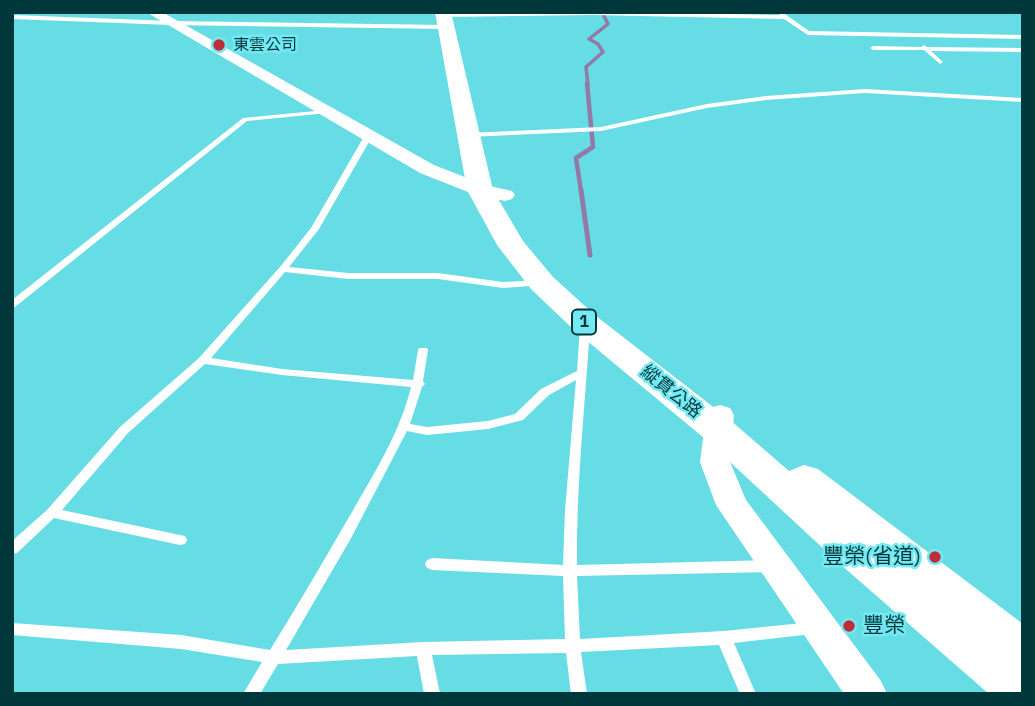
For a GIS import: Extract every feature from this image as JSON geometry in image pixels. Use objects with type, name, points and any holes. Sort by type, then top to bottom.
[{"type":"main road","name":"縱貫公路","points":[[449,16],[492,192],[511,246],[542,283],[585,323],[1023,652]]},
{"type":"main road","name":"縱貫公路","points":[[492,192],[559,273],[855,552],[1023,692]]},
{"type":"street","points":[[152,12],[446,179],[492,192]]},
{"type":"street","points":[[718,421],[715,462],[732,505],[867,694]]},
{"type":"lane","points":[[372,12],[373,25]]},
{"type":"lane","points":[[779,12],[808,33],[1023,37]]},
{"type":"lane","points":[[12,17],[171,23],[373,25],[449,16],[592,13],[785,17]]},
{"type":"lane","points":[[912,34],[940,62]]},
{"type":"lane","points":[[1013,37],[1023,44]]},
{"type":"lane","points":[[873,48],[1023,50]]},
{"type":"lane","points":[[477,134],[601,129],[707,106],[766,97],[865,91],[1023,100]]},
{"type":"lane","points":[[12,305],[245,119],[326,112]]},
{"type":"lane","points":[[12,549],[52,513],[124,430],[202,360],[283,269],[315,229],[369,135]]},
{"type":"lane","points":[[283,269],[348,276],[438,276],[503,285],[542,283]]},
{"type":"lane","points":[[579,694],[571,646],[569,571],[585,323]]},
{"type":"lane","points":[[251,694],[338,549],[405,428],[420,384],[424,350]]},
{"type":"lane","points":[[202,360],[282,372],[420,384]]},
{"type":"lane","points":[[405,428],[428,431],[488,425],[519,417],[545,392],[583,372]]},
{"type":"lane","points":[[52,513],[180,540]]},
{"type":"lane","points":[[432,564],[569,571],[776,566]]},
{"type":"lane","points":[[12,629],[181,642],[274,657],[724,638],[820,627]]},
{"type":"lane","points":[[724,638],[748,694]]},
{"type":"lane","points":[[423,649],[432,694]]},
{"type":"waterway","points":[[588,85],[586,67],[603,52],[598,44],[589,39],[608,24],[602,12]]},
{"type":"waterway","points":[[581,191],[576,158],[593,147],[587,83]]},
{"type":"waterway","points":[[581,190],[590,255]]},
{"type":"place","name":"東雲公司","points":[[219,45]]},
{"type":"place","name":"豐榮(省道)","points":[[935,557]]},
{"type":"place","name":"豐榮","points":[[849,626]]}]
